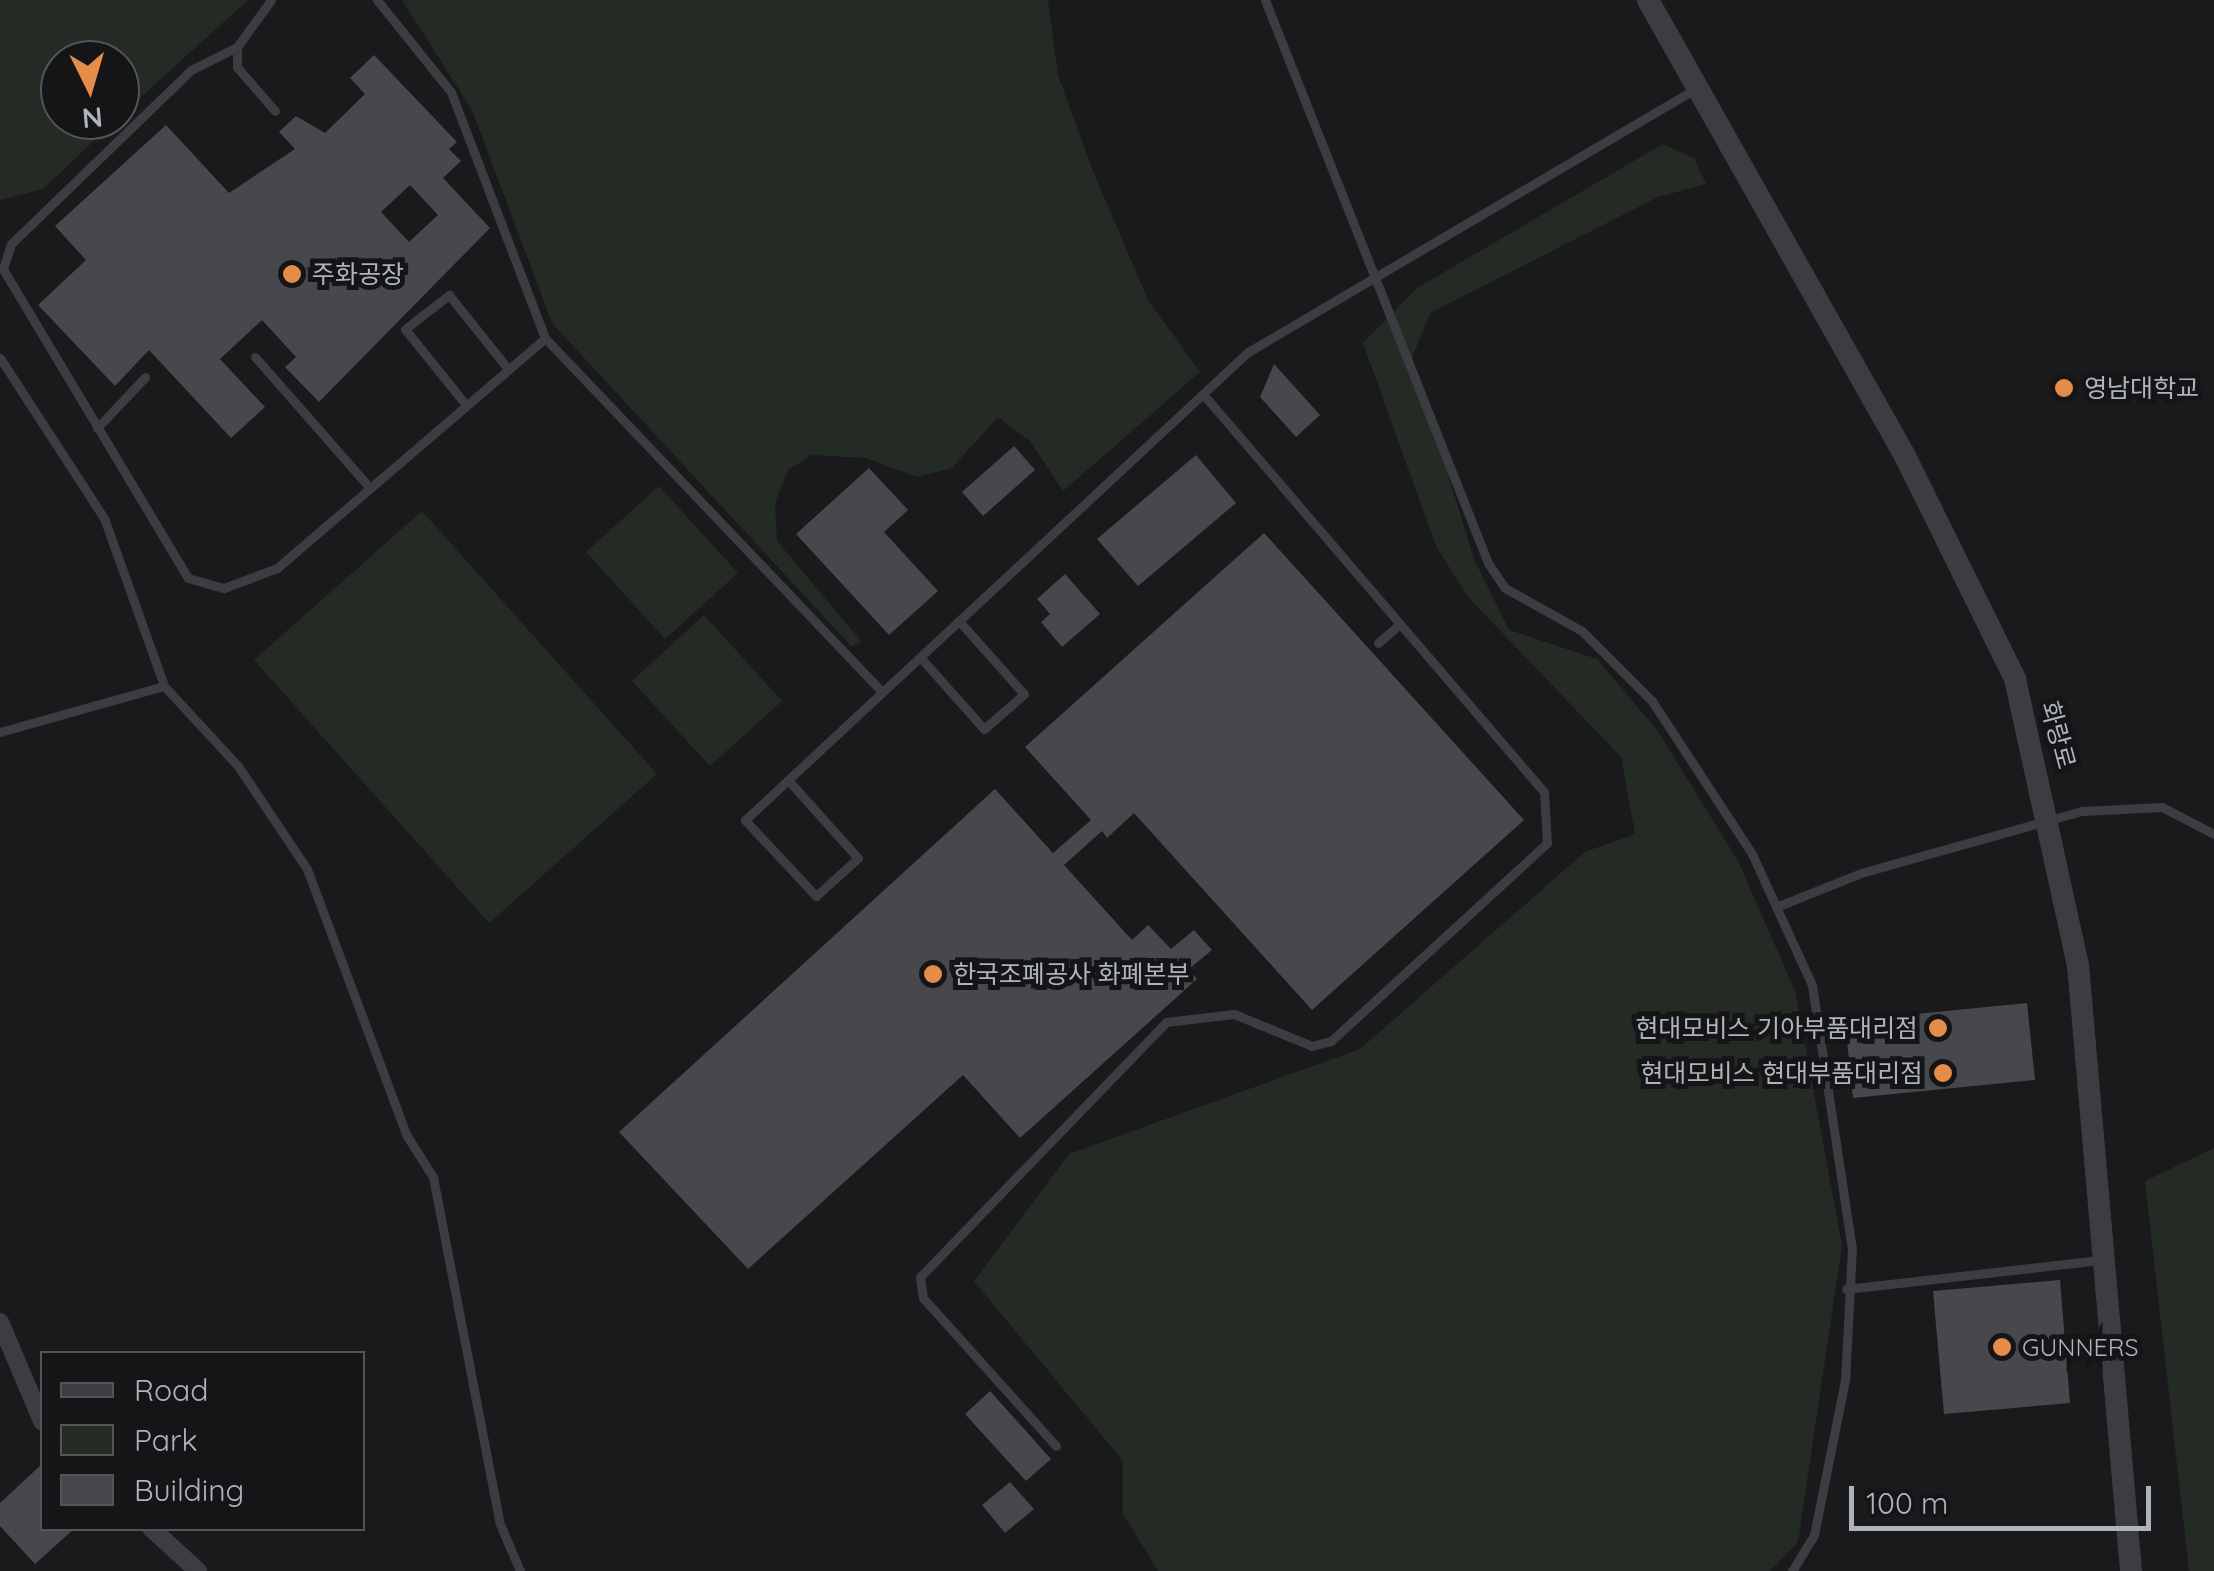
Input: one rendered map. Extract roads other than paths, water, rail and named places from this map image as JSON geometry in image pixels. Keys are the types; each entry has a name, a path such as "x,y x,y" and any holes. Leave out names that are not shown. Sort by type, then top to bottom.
{"street":[{"name":"화랑로","path":"1648,0 1906,456 2006,662 2052,823 2078,966 2131,1571"},
{"path":"0,1322 40,1416"},
{"path":"154,1531 198,1571"}],"lane":[{"path":"271,0 236,46 191,70 11,244 10,284 96,428 202,587 277,568 545,338"},
{"path":"376,0 451,92 545,338 882,692"},
{"path":"1265,0 1321,158 1378,269 1488,563 1505,588 1582,631 1652,700 1776,907 1812,986 1852,1248 1846,1289 1845,1380 1814,1535 1792,1571"},
{"path":"236,46 237,67 275,111"},
{"path":"788,780 858,858 816,896 745,820 882,692 1203,394 1270,334 1697,87"},
{"path":"466,406 406,329 449,295 508,369"},
{"path":"0,358 104,518 164,686 238,766 307,869 407,1136 433,1176 500,1524 520,1571"},
{"path":"255,358 370,488"},
{"path":"96,428 145,377"},
{"path":"1056,1446 922,1298 920,1277 1166,1022 1234,1014 1312,1046 1331,1040 1548,843 1544,792 1203,394"},
{"path":"920,657 984,729 1024,694 959,621"},
{"path":"1378,643 1400,624"},
{"path":"0,732 164,686"},
{"path":"1776,907 1862,872 2052,823 2149,806 2214,834"},
{"path":"1846,1289 2105,1259"}],"place":[{"name":"주화공장","path":"292,274"},
{"name":"영남대학교","path":"2064,388"},
{"name":"한국조폐공사 화폐본부","path":"933,974"},
{"name":"현대모비스 기아부품대리점","path":"1938,1028"},
{"name":"현대모비스 현대부품대리점","path":"1943,1073"},
{"name":"GUNNERS","path":"2002,1347"}]}
